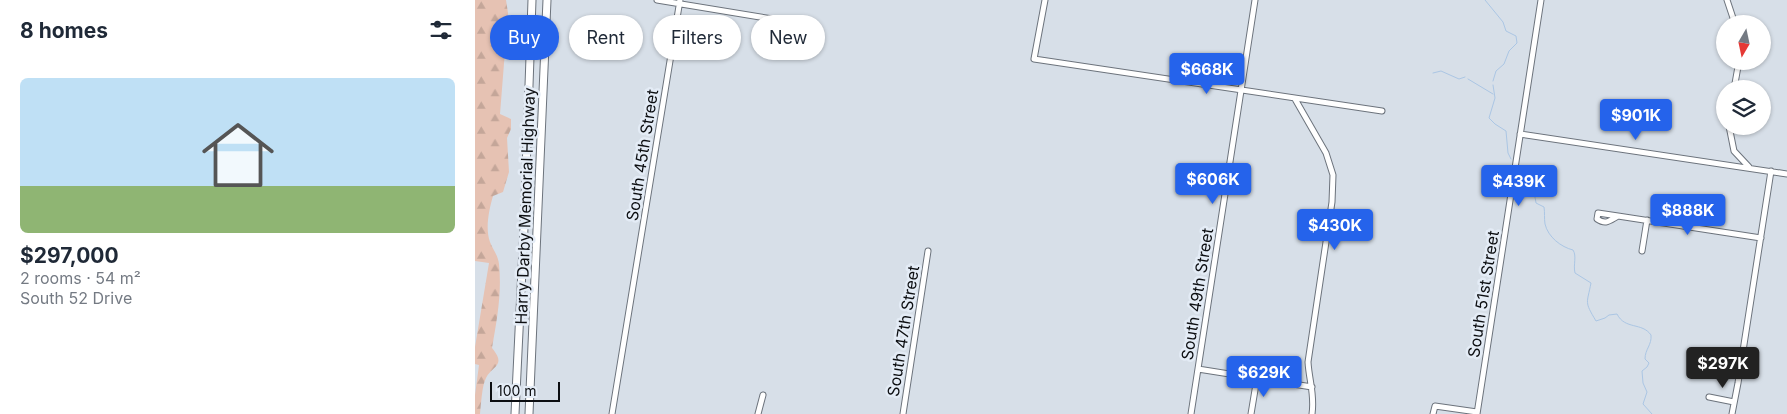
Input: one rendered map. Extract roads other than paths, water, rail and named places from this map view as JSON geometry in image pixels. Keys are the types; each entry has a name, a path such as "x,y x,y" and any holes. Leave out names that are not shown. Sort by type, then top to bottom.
{"highway":[{"name":"Harry Darby Memorial Highway","path":"515,414 532,0"},
{"name":"Harry Darby Memorial Highway","path":"529,414 547,0"},
{"path":"510,414 518,377"}],"street":[{"path":"657,0 680,2 753,15"},
{"path":"1045,0 1034,59 1382,111"},
{"name":"South 49th Street","path":"1191,414 1255,0"},
{"name":"South 51st Street","path":"1477,413 1541,0"},
{"path":"1727,0 1732,15"},
{"name":"South 45th Street","path":"612,414 680,2"},
{"path":"1295,99 1326,153 1333,175 1332,202 1308,362 1314,401 1312,414"},
{"path":"1520,134 1787,174"},
{"path":"1731,135 1734,151 1749,167"},
{"path":"1732,414 1771,171"},
{"path":"1618,216 1761,238"},
{"path":"1642,251 1647,220"},
{"name":"South 47th Street","path":"903,414 928,251"},
{"path":"1198,369 1312,386"},
{"path":"1251,414 1257,378"},
{"path":"758,414 763,395"},
{"path":"1709,397 1734,402"},
{"path":"1433,414 1435,406 1477,413"}],"waterway":[{"path":"1485,0 1503,22 1506,31 1516,36 1517,43 1509,51 1504,64 1496,71 1493,81"},
{"path":"1433,73 1441,71 1459,79 1465,77"},
{"path":"1468,79 1493,94"},
{"path":"1493,85 1495,98 1489,118 1506,131 1508,153 1511,159"},
{"path":"1519,169 1530,185 1536,203 1544,207 1545,224 1549,233 1560,244 1573,250 1575,255 1575,273 1591,283 1588,302 1596,321 1609,315 1617,314 1624,322 1643,328 1651,335 1645,359 1649,363 1642,371 1643,383 1647,392 1643,404 1652,414"}]}
